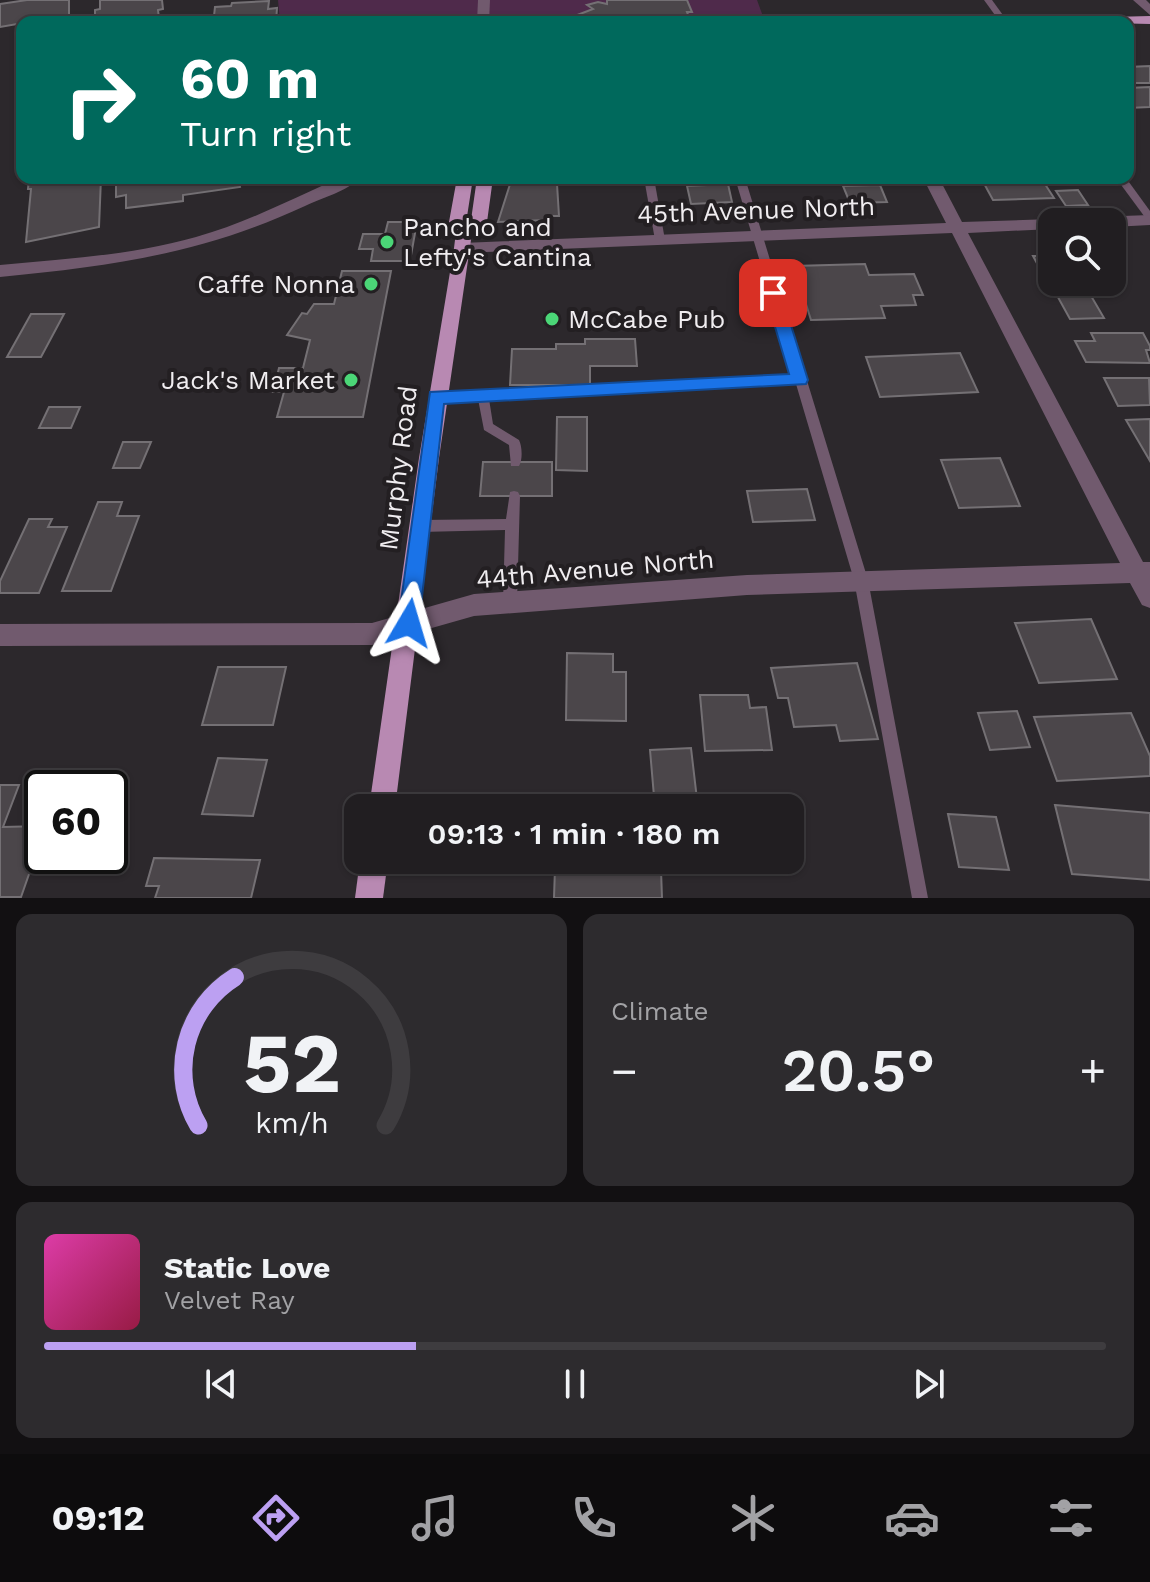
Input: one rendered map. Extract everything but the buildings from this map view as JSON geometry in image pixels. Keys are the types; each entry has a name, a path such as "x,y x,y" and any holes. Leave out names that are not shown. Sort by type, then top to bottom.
{"main road":[{"name":"Murphy Road","path":"384,794 409,623 436,397 463,240 457,222 464,184"},
{"name":"Murphy Road","path":"463,240 479,222 484,184"},
{"path":"369,898 372,874"}],"street":[{"path":"1139,0 1150,11"},
{"path":"0,271 116,259 183,246 243,228 339,184"},
{"path":"934,184 1143,572 1150,598"},
{"path":"1126,220 1150,219"},
{"name":"45th Avenue North","path":"463,240 660,240 1038,224"},
{"name":"44th Avenue North","path":"0,635 372,634 474,605 510,602 861,580 1143,572"}],"lane":[{"path":"650,184 660,240"},
{"path":"742,184 861,580 920,898"},
{"path":"1125,184 1150,219"},
{"path":"436,397 800,380"},
{"path":"483,395 488,427 515,443 515,462"},
{"path":"510,602 514,496"},
{"path":"420,526 512,524"}],"shaded area":[{"path":"278,0 757,0 763,16 279,16"}],"place":[{"name":"Pancho and Lefty's Cantina","path":"387,242"},
{"name":"Caffe Nonna","path":"371,284"},
{"name":"McCabe Pub","path":"552,319"},
{"name":"Jack's Market","path":"351,380"}],"route":[{"path":"409,623 436,397 800,380 773,293"}]}
